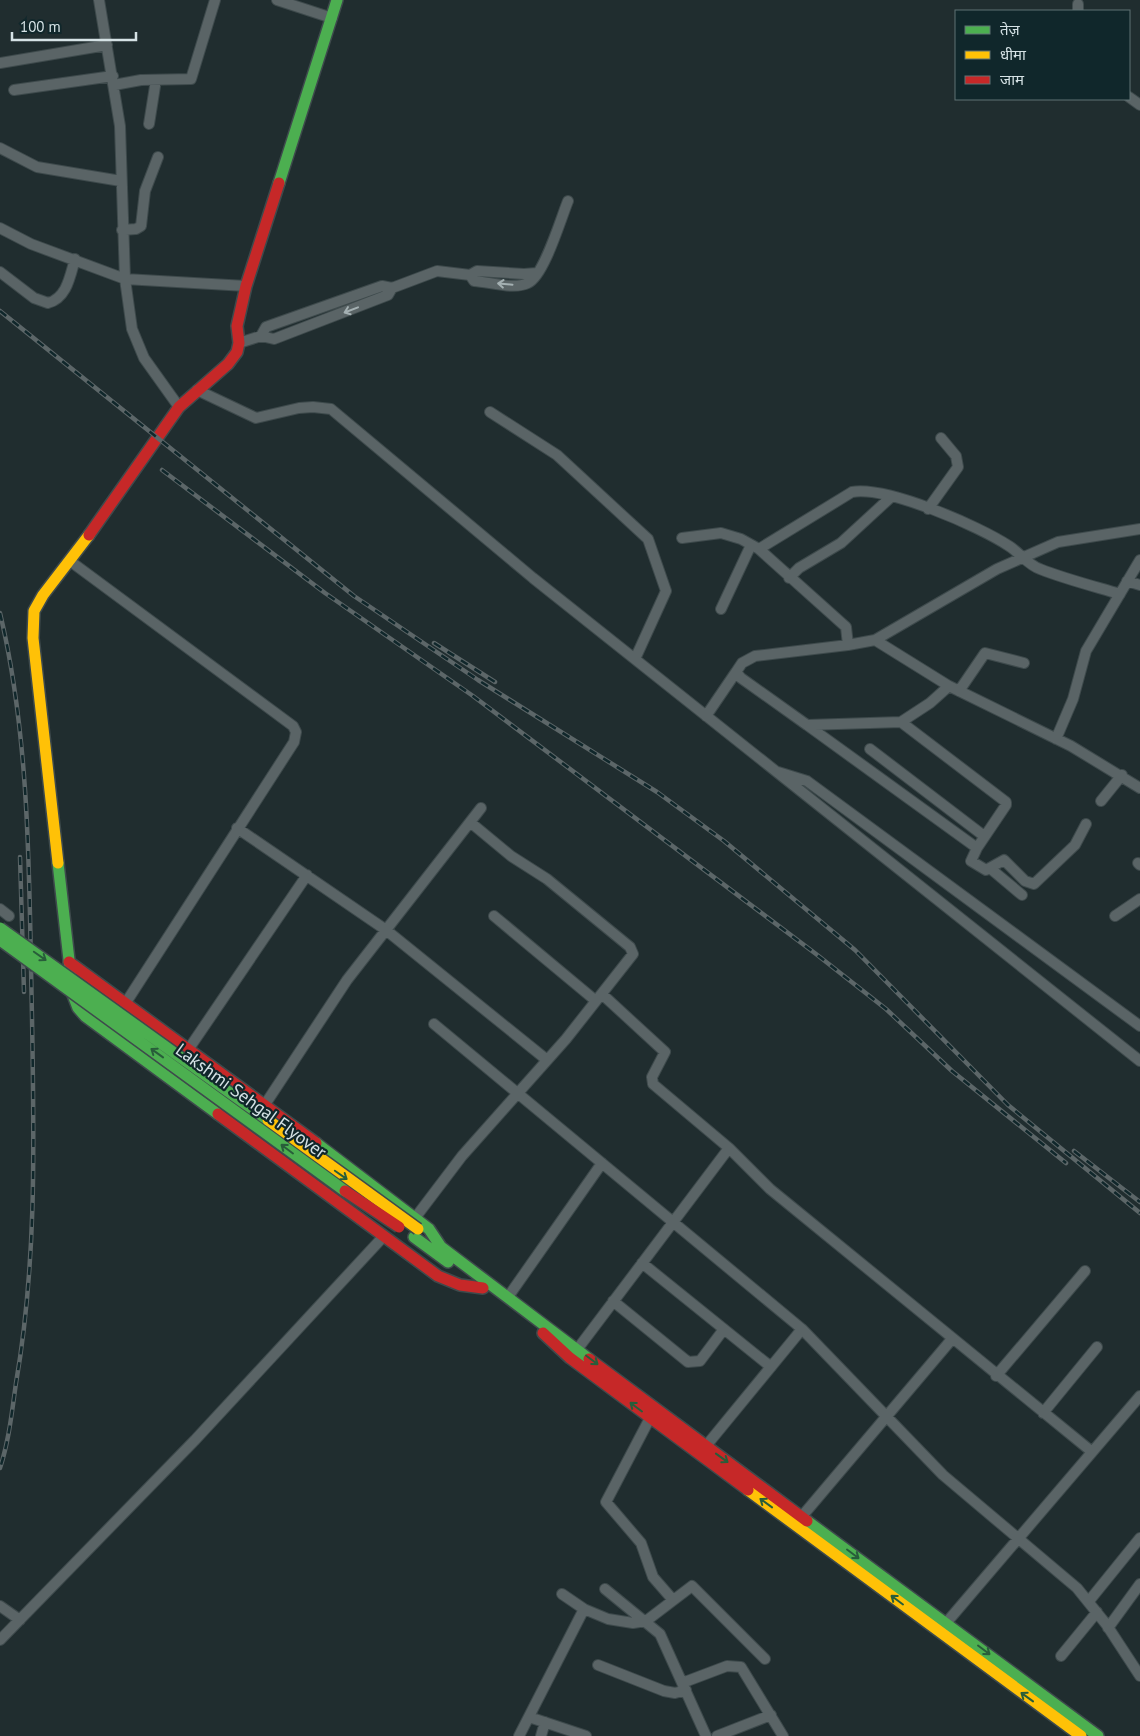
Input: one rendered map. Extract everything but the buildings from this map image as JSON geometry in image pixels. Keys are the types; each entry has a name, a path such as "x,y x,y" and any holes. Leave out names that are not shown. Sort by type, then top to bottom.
{"main road":[{"path":"338,0 246,286 237,326 239,343 237,352 228,364 178,407 162,433 70,561 43,595 34,611 32,624 69,962 73,995 78,1008 92,1023 438,1276 460,1285 483,1288"},
{"name":"Lakshmi Sehgal Flyover","path":"0,928 86,988 441,1246 508,1297 574,1354"},
{"name":"Lakshmi Sehgal Flyover","path":"0,940 326,1178 415,1228 483,1288 574,1354"},
{"path":"69,962 264,1106 415,1228"},
{"path":"574,1354 650,1418 947,1622 1046,1704 1081,1736"},
{"path":"574,1354 706,1446 799,1520 1046,1704 1098,1736"}],"street":[{"path":"100,0 120,126 122,230 125,279 132,329 144,358 178,407"},
{"path":"14,90 113,81 191,79 215,0"},
{"path":"277,0 332,18"},
{"path":"0,63 107,45"},
{"path":"149,124 156,80"},
{"path":"0,148 37,167 121,181"},
{"path":"122,230 136,229 141,226 145,192 158,157"},
{"path":"239,343 260,336 266,327 382,286 392,288 437,271 470,275 477,271 537,273 568,201"},
{"path":"0,228 31,244 125,279 246,286"},
{"path":"0,272 34,298 48,303 59,298 65,290 75,259"},
{"path":"197,390 256,418 299,408 313,407 330,410 533,578 1140,1062"},
{"path":"490,412 557,455 651,543 666,591 635,659"},
{"path":"928,509 958,467 956,456 941,438"},
{"path":"721,608 755,547 852,492 862,491 891,497 928,509 983,531 1010,547 1038,569 1120,594"},
{"path":"789,578 799,568 841,543 891,497"},
{"path":"706,716 742,663 754,656 848,646 875,640 997,569 1058,542 1140,529"},
{"path":"682,538 721,533 755,547 846,627 848,646"},
{"path":"1056,739 1081,677 1086,651 1140,560"},
{"path":"70,561 293,726 296,732 294,742 125,1004"},
{"path":"1127,581 1140,585"},
{"path":"875,640 949,686 1056,739 1122,775 1140,788"},
{"path":"958,691 984,653 1024,663"},
{"path":"736,672 741,678 977,848"},
{"path":"807,725 902,722 930,703 949,686"},
{"path":"902,722 1003,798 1006,805 984,836 971,861 986,870 991,869 1004,860 1025,881 1034,884 1074,845 1086,824"},
{"path":"870,749 984,836"},
{"path":"776,771 806,781 1140,1023"},
{"path":"1101,801 1122,775"},
{"path":"264,1106 347,980 481,808"},
{"path":"415,1228 462,1156 547,1060 632,957 630,948 546,879 511,856 470,822"},
{"path":"237,828 386,930 547,1060"},
{"path":"991,869 1022,895"},
{"path":"188,1050 308,875"},
{"path":"1115,916 1140,899"},
{"path":"0,909 9,916"},
{"path":"494,916 665,1052 652,1078 653,1084 729,1148 770,1189 996,1376 1091,1451"},
{"path":"434,1024 802,1329 943,1475 1067,1578 1089,1601 1140,1676"},
{"path":"574,1354 729,1148"},
{"path":"508,1297 602,1163"},
{"path":"0,1640 194,1440 383,1237"},
{"path":"642,1263 771,1367"},
{"path":"996,1376 1085,1270"},
{"path":"613,1301 688,1362 700,1361 724,1329"},
{"path":"706,1446 802,1329"},
{"path":"799,1520 952,1339"},
{"path":"1043,1413 1097,1347"},
{"path":"947,1622 1019,1539 1091,1451 1138,1402"},
{"path":"650,1418 606,1502 641,1543 653,1577 673,1600"},
{"path":"1089,1601 1140,1538"},
{"path":"1108,1628 1140,1584"},
{"path":"562,1594 584,1609 618,1622 646,1621 688,1587 696,1588 766,1659"},
{"path":"605,1590 660,1634 706,1736"},
{"path":"0,1606 20,1620"},
{"path":"519,1736 584,1609"},
{"path":"1061,1656 1097,1612"},
{"path":"598,1666 664,1691 675,1693 727,1666 741,1667 783,1736"},
{"path":"717,1736 771,1715"},
{"path":"529,1716 586,1736"},
{"path":"541,1736 545,1722"}],"railway":[{"path":"0,311 354,596 478,680 657,792 724,841 855,950 1008,1105 1140,1213"},
{"path":"162,470 325,593 473,696 816,954 886,1009 952,1071 1066,1163"},
{"path":"0,613 18,712 23,763 29,865 33,1063 33,1201 28,1292 10,1426 0,1468"},
{"path":"434,643 495,682"},
{"path":"20,857 24,992"},
{"path":"1074,1151 1140,1202"}],"traffic: fast":[{"path":"279,183 337,0"},
{"path":"58,863 73,995 78,1008 85,1016 218,1114"},
{"path":"0,928 268,1120"},
{"path":"0,940 345,1191"},
{"path":"316,1143 429,1229 441,1247 589,1359"},
{"path":"414,1237 448,1262"},
{"path":"807,1521 1098,1736"}],"traffic: slow":[{"path":"58,863 33,638 34,611 43,595 89,535"},
{"path":"268,1120 418,1229"},
{"path":"748,1490 1081,1736"}],"traffic: jam":[{"path":"89,535 179,407 228,364 237,352 239,343 237,326 246,286 279,183"},
{"path":"69,962 316,1143"},
{"path":"218,1114 438,1276 460,1285 483,1288"},
{"path":"345,1191 399,1227"},
{"path":"543,1333 570,1358 748,1490"},
{"path":"589,1359 807,1521"}]}
